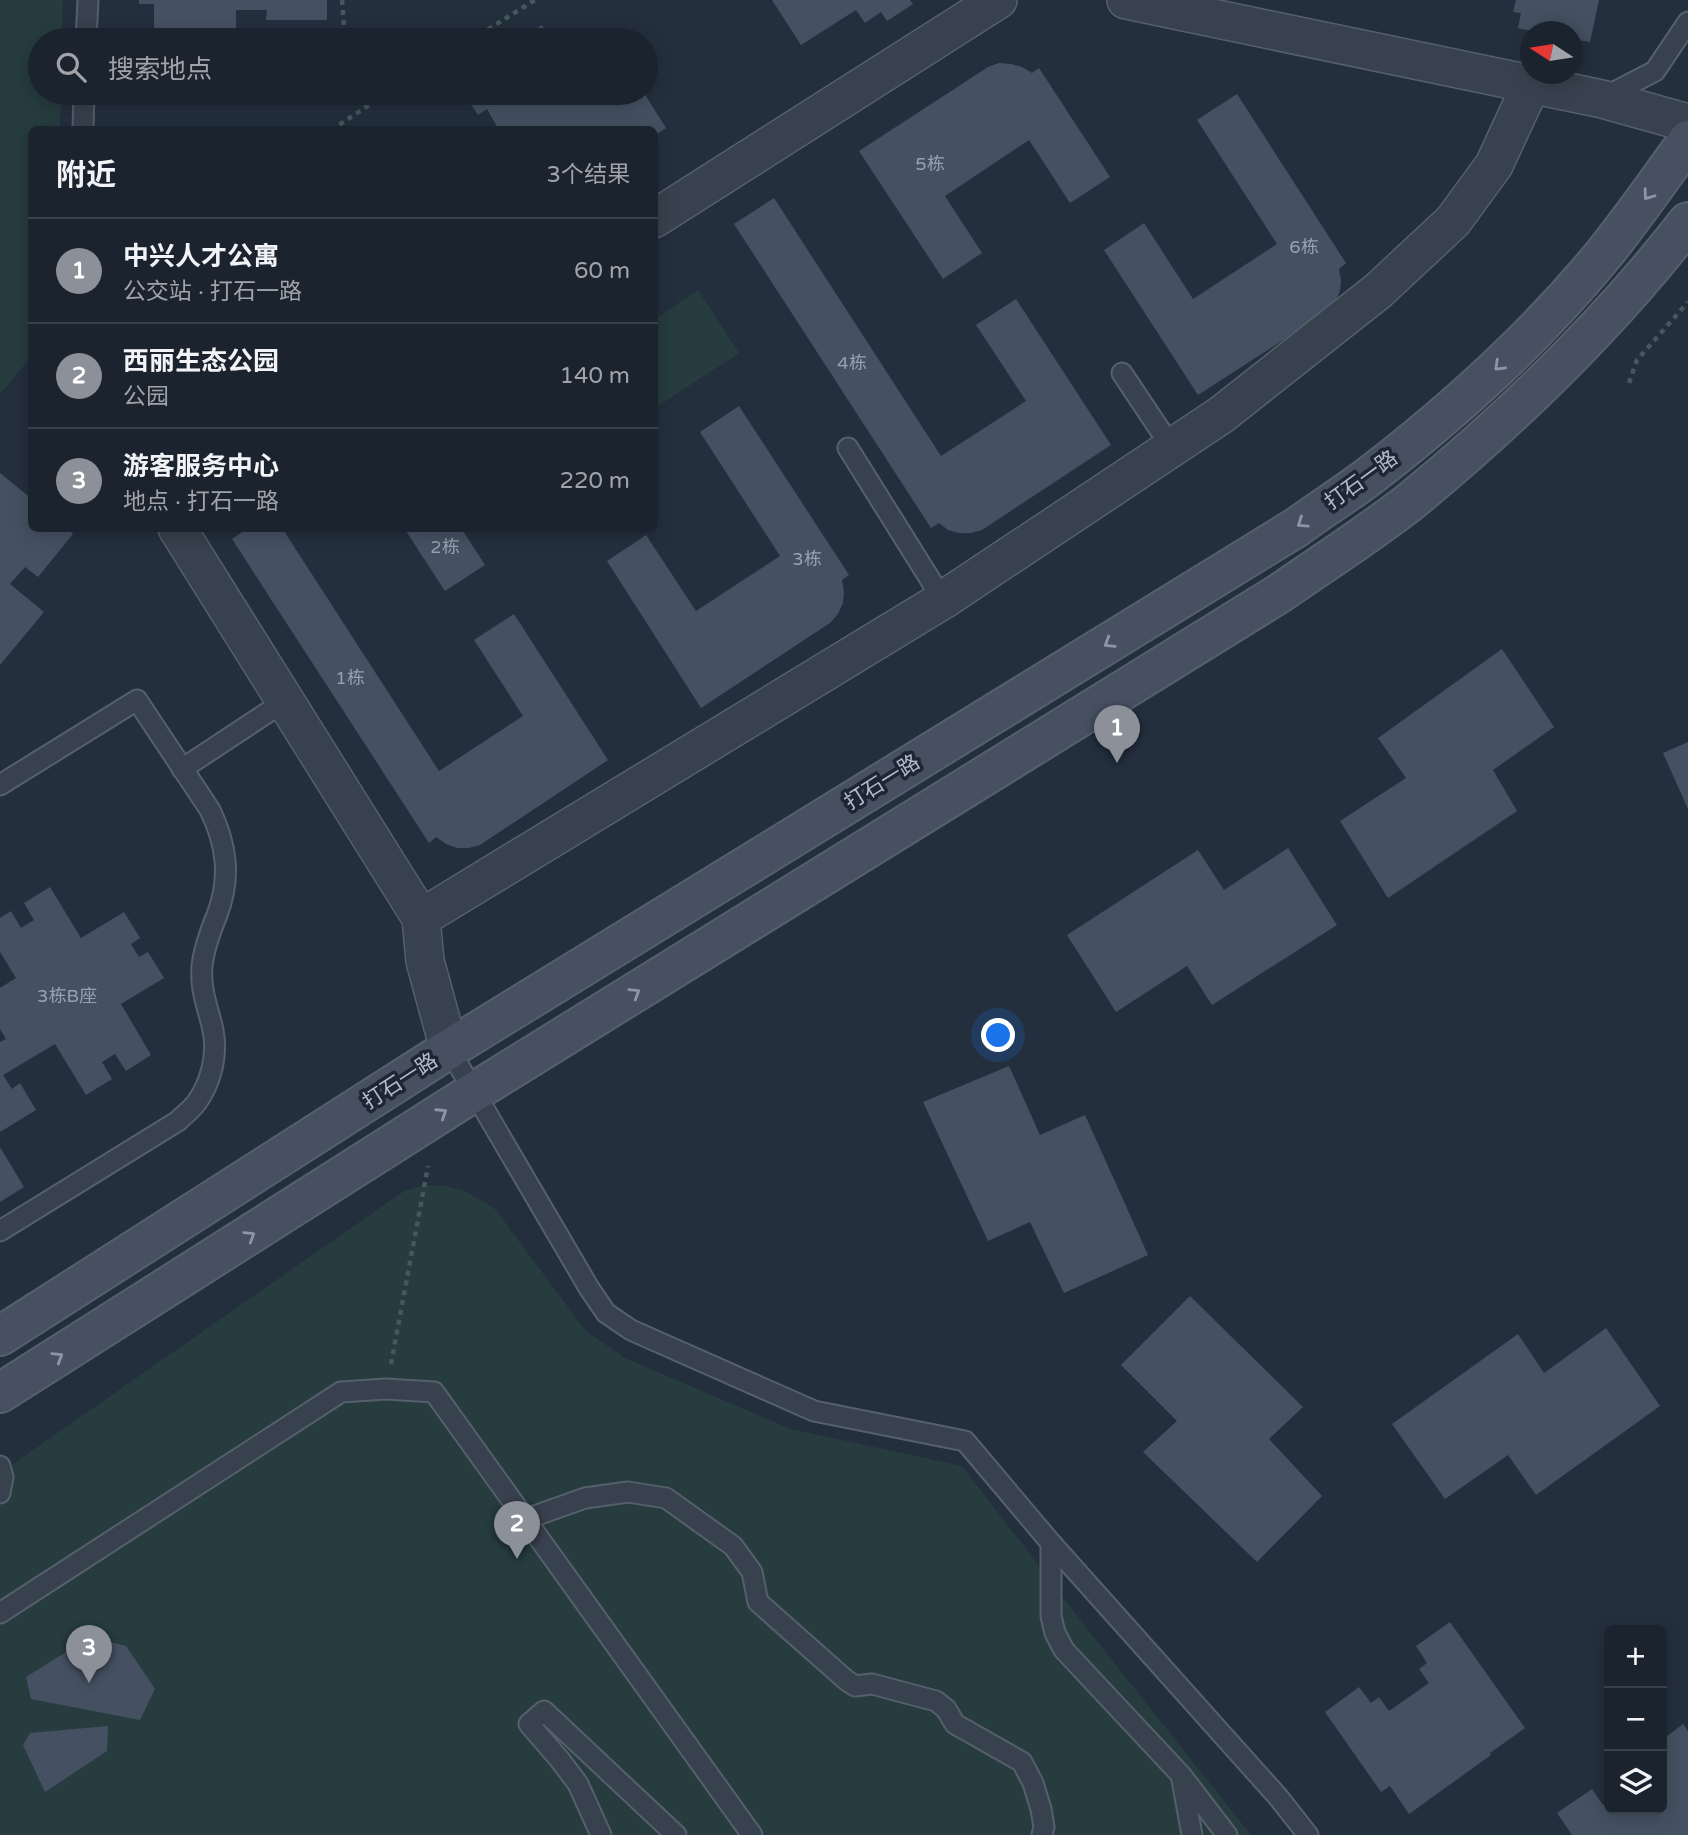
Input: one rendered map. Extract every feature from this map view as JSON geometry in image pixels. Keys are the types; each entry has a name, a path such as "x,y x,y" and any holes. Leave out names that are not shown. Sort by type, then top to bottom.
{"main road":[{"name":"打石一路","path":"0,1336 449,1049 1297,527 1365,479 1478,386 1535,331 1603,256 1688,139"},
{"path":"0,1393 474,1092 1280,593 1351,544 1409,502 1540,386 1612,313 1688,222"}],"street":[{"path":"658,216 998,0"},
{"path":"1126,0 1602,99 1688,123"},
{"path":"421,918 943,600 1221,415 1378,291 1453,221 1494,165 1531,85"},
{"path":"179,532 421,918 425,961 449,1049"}],"lane":[{"path":"87,28 88,0"},
{"path":"1602,99 1655,72 1688,22"},
{"path":"83,126 84,105"},
{"path":"1122,373 1172,448"},
{"path":"848,448 943,600"},
{"path":"0,785 137,699 210,810 225,850 226,871 223,892 210,930 202,968 204,998 214,1031 215,1057 209,1082 196,1104 178,1121 0,1231"},
{"path":"182,769 285,701"},
{"path":"449,1049 606,1313 631,1330 814,1411 965,1441 1051,1543 1279,1798 1308,1835"},
{"path":"0,1613 341,1392 386,1389 434,1392 752,1835"},
{"path":"0,1466 3,1477 0,1493"},
{"path":"526,1519 585,1498 628,1492 666,1498 733,1546 752,1572 758,1602 846,1680 855,1686 872,1684 936,1701 946,1709 955,1724 1021,1762 1033,1783 1041,1809 1044,1827 1042,1835"},
{"path":"1051,1543 1051,1616 1055,1633 1064,1650 1181,1775 1227,1835"},
{"path":"601,1835 578,1784 529,1724 544,1711 676,1835"},
{"path":"1181,1775 1192,1835"}],"path":[{"path":"342,0 344,28"},
{"path":"490,28 535,0"},
{"path":"337,126 368,105"},
{"path":"1629,383 1637,360 1688,302"},
{"path":"386,1389 437,1117"}],"green space":[{"path":"0,0 63,0 62,28 28,28 28,105 61,105 60,126 28,126 28,361 0,394"},
{"path":"698,290 739,353 658,406 658,317"},
{"path":"426,1185 447,1186 465,1191 495,1209 586,1331 625,1358 791,1429 962,1466 1251,1835 0,1835 0,1473 404,1191"}],"building":[{"path":"139,0 327,0 327,20 266,20 267,10 236,10 236,28 154,28 154,4 139,4"},
{"path":"772,0 910,0 913,4 887,21 881,12 865,23 856,10 801,45"},
{"path":"1516,0 1599,0 1590,42 1583,41 1583,21 1520,21 1520,28 1518,28 1521,13 1513,12"},
{"path":"999,63 1022,67 1032,73 1039,68 1110,177 1070,203 1029,140 945,196 982,253 943,279 859,151 988,67"},
{"path":"1237,94 1346,263 1339,269 1340,291 1328,311 1198,395 1104,250 1144,223 1193,299 1277,244 1197,120"},
{"path":"472,105 652,105 666,128 658,133 658,126 497,126 487,109 478,115"},
{"path":"774,198 941,456 1026,401 976,325 1016,299 1111,445 982,530 959,533 948,530 939,523 931,528 734,224"},
{"path":"739,406 849,575 842,580 843,603 830,623 701,708 607,561 646,535 696,611 780,556 700,432"},
{"path":"0,473 28,496 28,532 73,534 38,577 25,567 10,584 44,612 0,665"},
{"path":"242,532 285,532 439,771 523,716 474,640 514,614 608,760 480,845 457,848 436,837 429,843 232,539"},
{"path":"407,532 464,532 485,565 445,591"},
{"path":"1502,649 1554,727 1493,770 1517,811 1388,898 1340,821 1406,778 1378,738"},
{"path":"1688,742 1688,809 1663,753"},
{"path":"1288,848 1337,925 1212,1005 1187,966 1116,1012 1067,935 1198,850 1224,890"},
{"path":"50,887 81,938 124,912 140,938 131,944 139,957 148,952 164,978 121,1004 151,1055 126,1071 115,1054 102,1062 112,1079 86,1095 55,1044 3,1075 12,1089 20,1083 36,1110 0,1132 0,1042 6,1039 0,1029 0,988 16,978 0,952 0,918 11,911 21,928 34,920 24,903"},
{"path":"1009,1066 1040,1135 1085,1115 1148,1255 1064,1293 1030,1222 988,1241 923,1102"},
{"path":"0,1147 24,1187 0,1202"},
{"path":"1190,1296 1303,1407 1269,1439 1322,1496 1257,1562 1143,1452 1177,1421 1121,1365"},
{"path":"1606,1328 1660,1406 1536,1495 1508,1455 1445,1499 1392,1424 1518,1334 1544,1373"},
{"path":"1450,1622 1525,1728 1409,1814 1390,1786 1381,1792 1325,1712 1359,1687 1371,1703 1379,1697 1389,1711 1429,1683 1419,1669 1427,1663 1416,1646"},
{"path":"90,1637 126,1646 155,1689 140,1720 31,1699 26,1677"},
{"path":"1683,1724 1688,1731 1688,1835 1572,1835 1557,1813 1592,1789 1604,1804 1604,1814 1667,1814 1667,1736"},
{"path":"108,1726 107,1751 45,1792 23,1745 30,1733"}],"place":[{"name":"中兴人才公寓","path":"1117,763"},
{"name":"西丽生态公园","path":"517,1559"},
{"name":"游客服务中心","path":"89,1683"}]}
